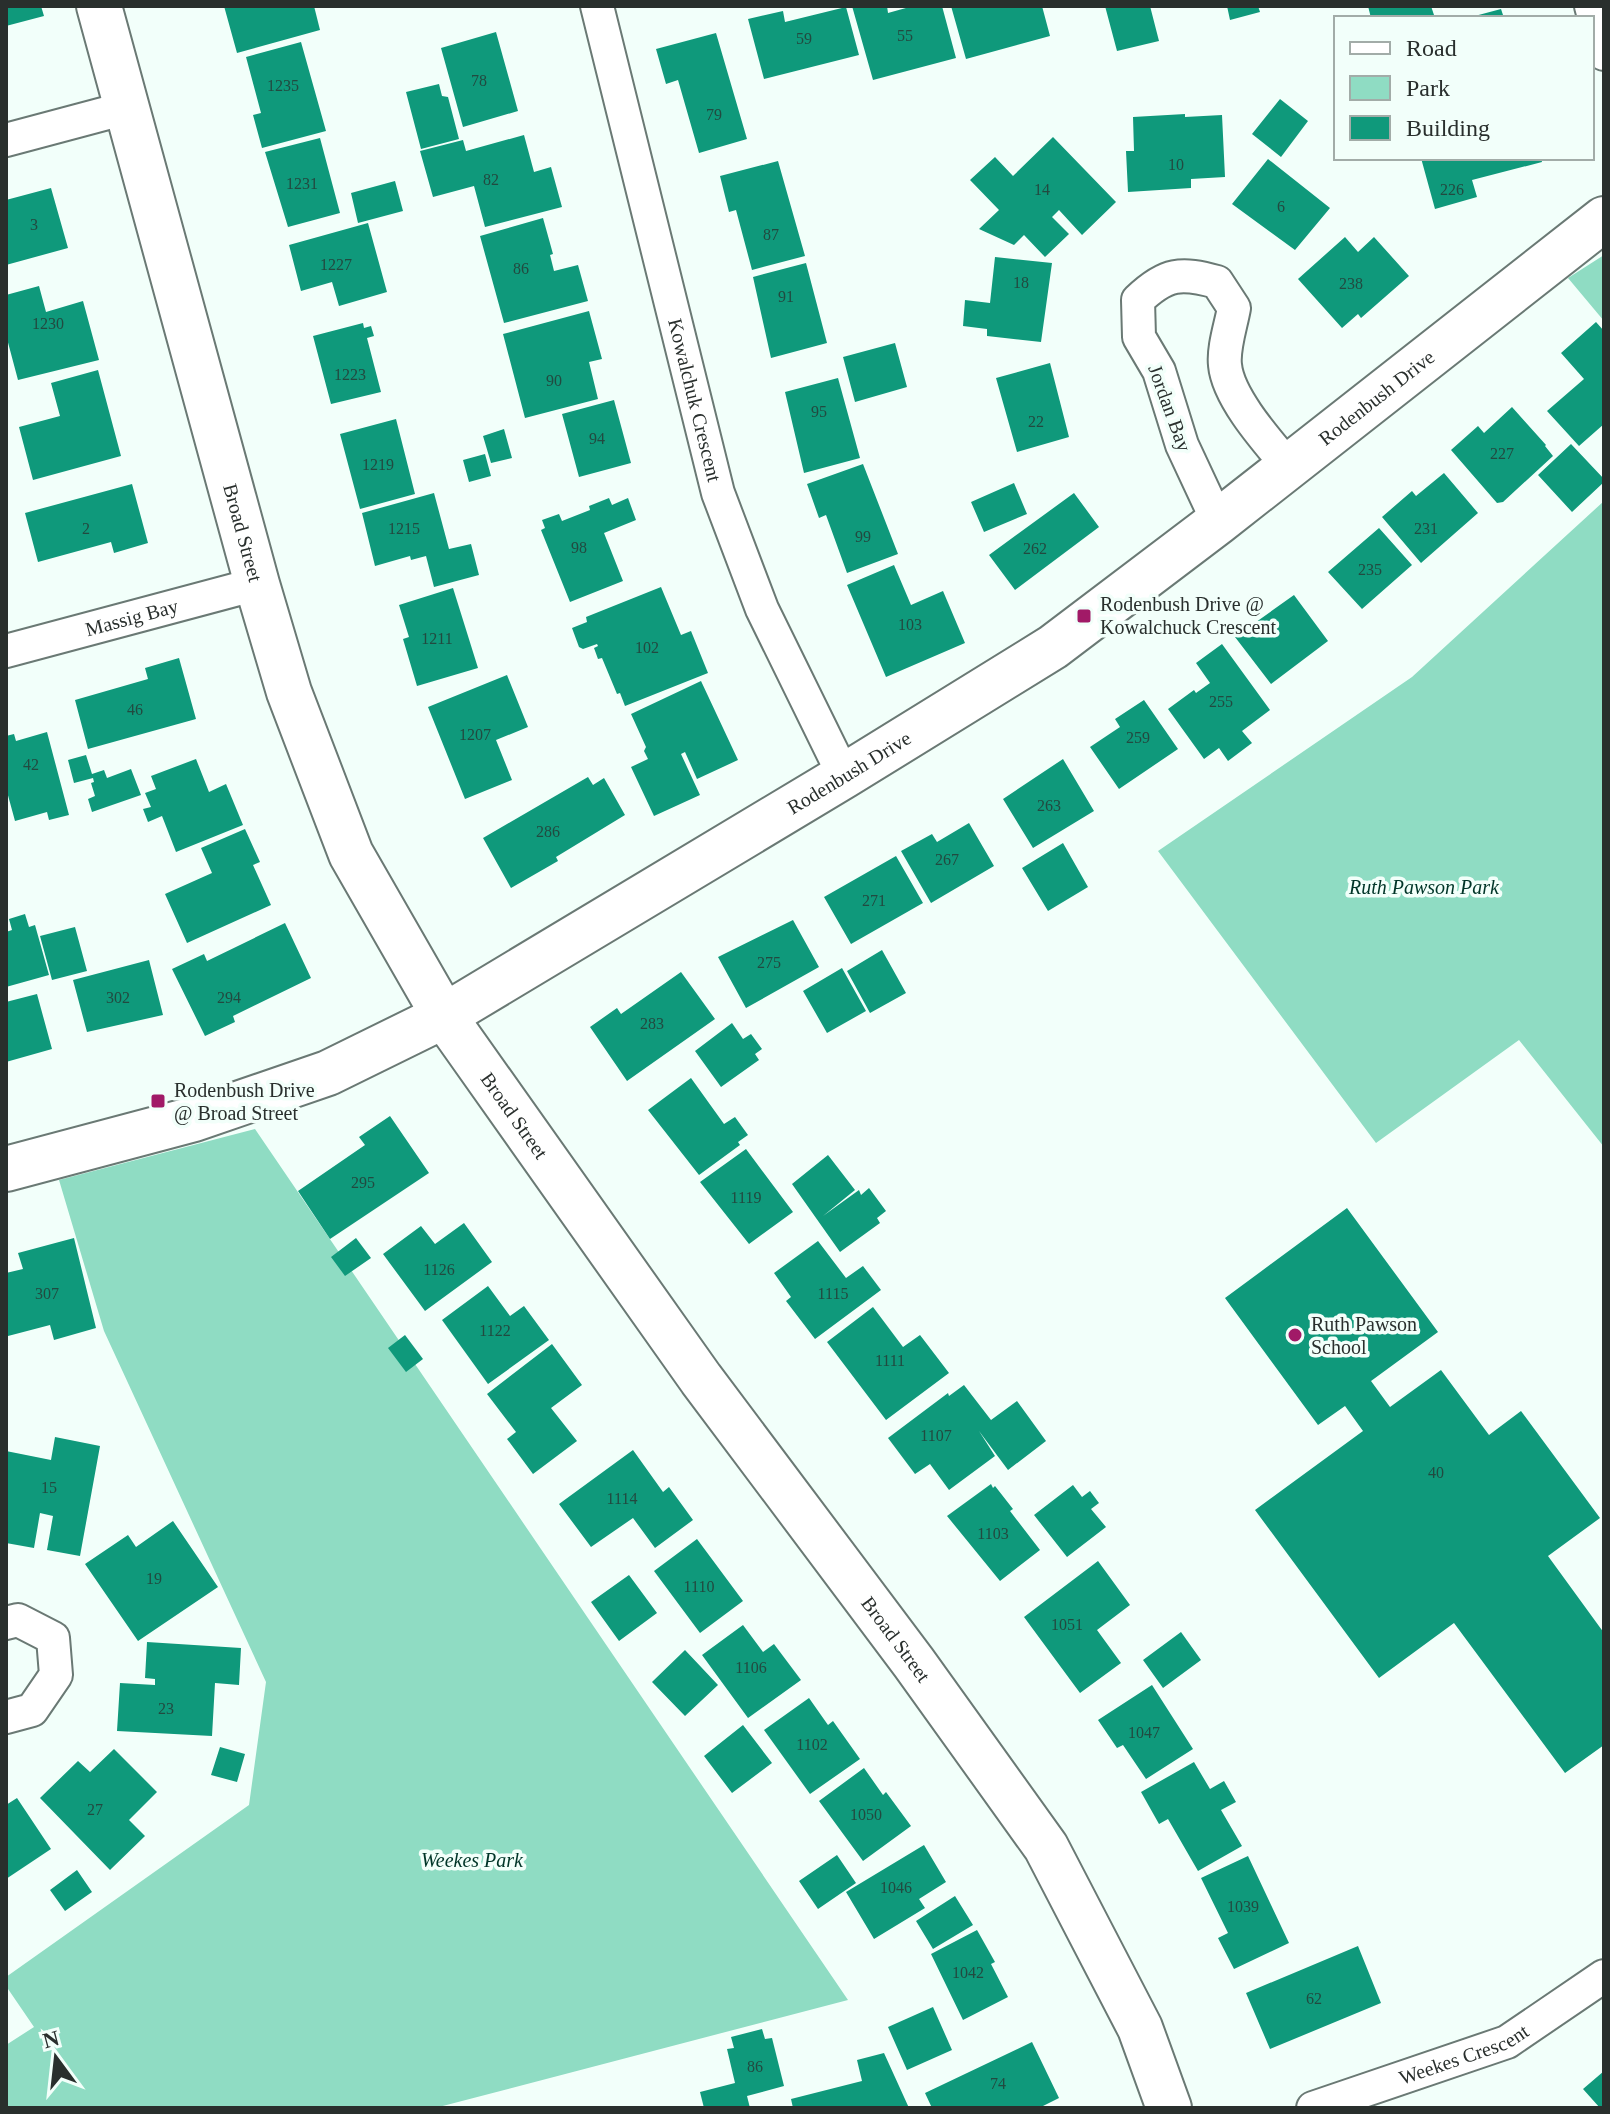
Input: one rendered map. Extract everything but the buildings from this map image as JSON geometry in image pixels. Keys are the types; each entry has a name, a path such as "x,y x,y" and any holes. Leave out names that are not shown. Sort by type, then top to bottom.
{"street":[{"name":"Broad Street","path":"99,6 289,692 351,854 444,1016 701,1379 914,1663 1046,1847 1140,2028 1169,2108"},
{"name":"Kowalchuk Crescent","path":"597,6 718,493 762,609 844,776"},
{"path":"1594,17 1604,54"},
{"path":"6,140 126,108"},
{"name":"Rodenbush Drive","path":"6,1169 194,1119 328,1073 444,1016 1053,647 1289,467 1604,219"},
{"name":"Jordan Bay","path":"1218,522 1182,445 1159,371 1139,337 1138,300 1154,284 1187,274 1217,282 1234,308 1225,365 1236,397 1289,467"},
{"name":"Massig Bay","path":"6,651 257,584"},
{"path":"6,1623 18,1620 53,1638 56,1675 32,1710 6,1717"},
{"name":"Weekes Crescent","path":"1313,2108 1507,2042 1604,1976"}],"green space":[{"path":"1604,255 1604,321 1568,278"},
{"name":"Ruth Pawson Park","path":"1604,501 1604,1147 1519,1040 1376,1143 1158,851 1412,677"},
{"name":"Weekes Park","path":"255,1129 848,2000 435,2108 6,2108 6,2045 34,2027 6,1986 6,1977 249,1805 266,1682 104,1331 59,1180"}],"place":[{"name":"Rodenbush Drive @ Kowalchuck Crescent","path":"1084,616"},
{"name":"Rodenbush Drive @ Broad Street","path":"158,1101"},
{"name":"Ruth Pawson School","path":"1295,1335"}]}
